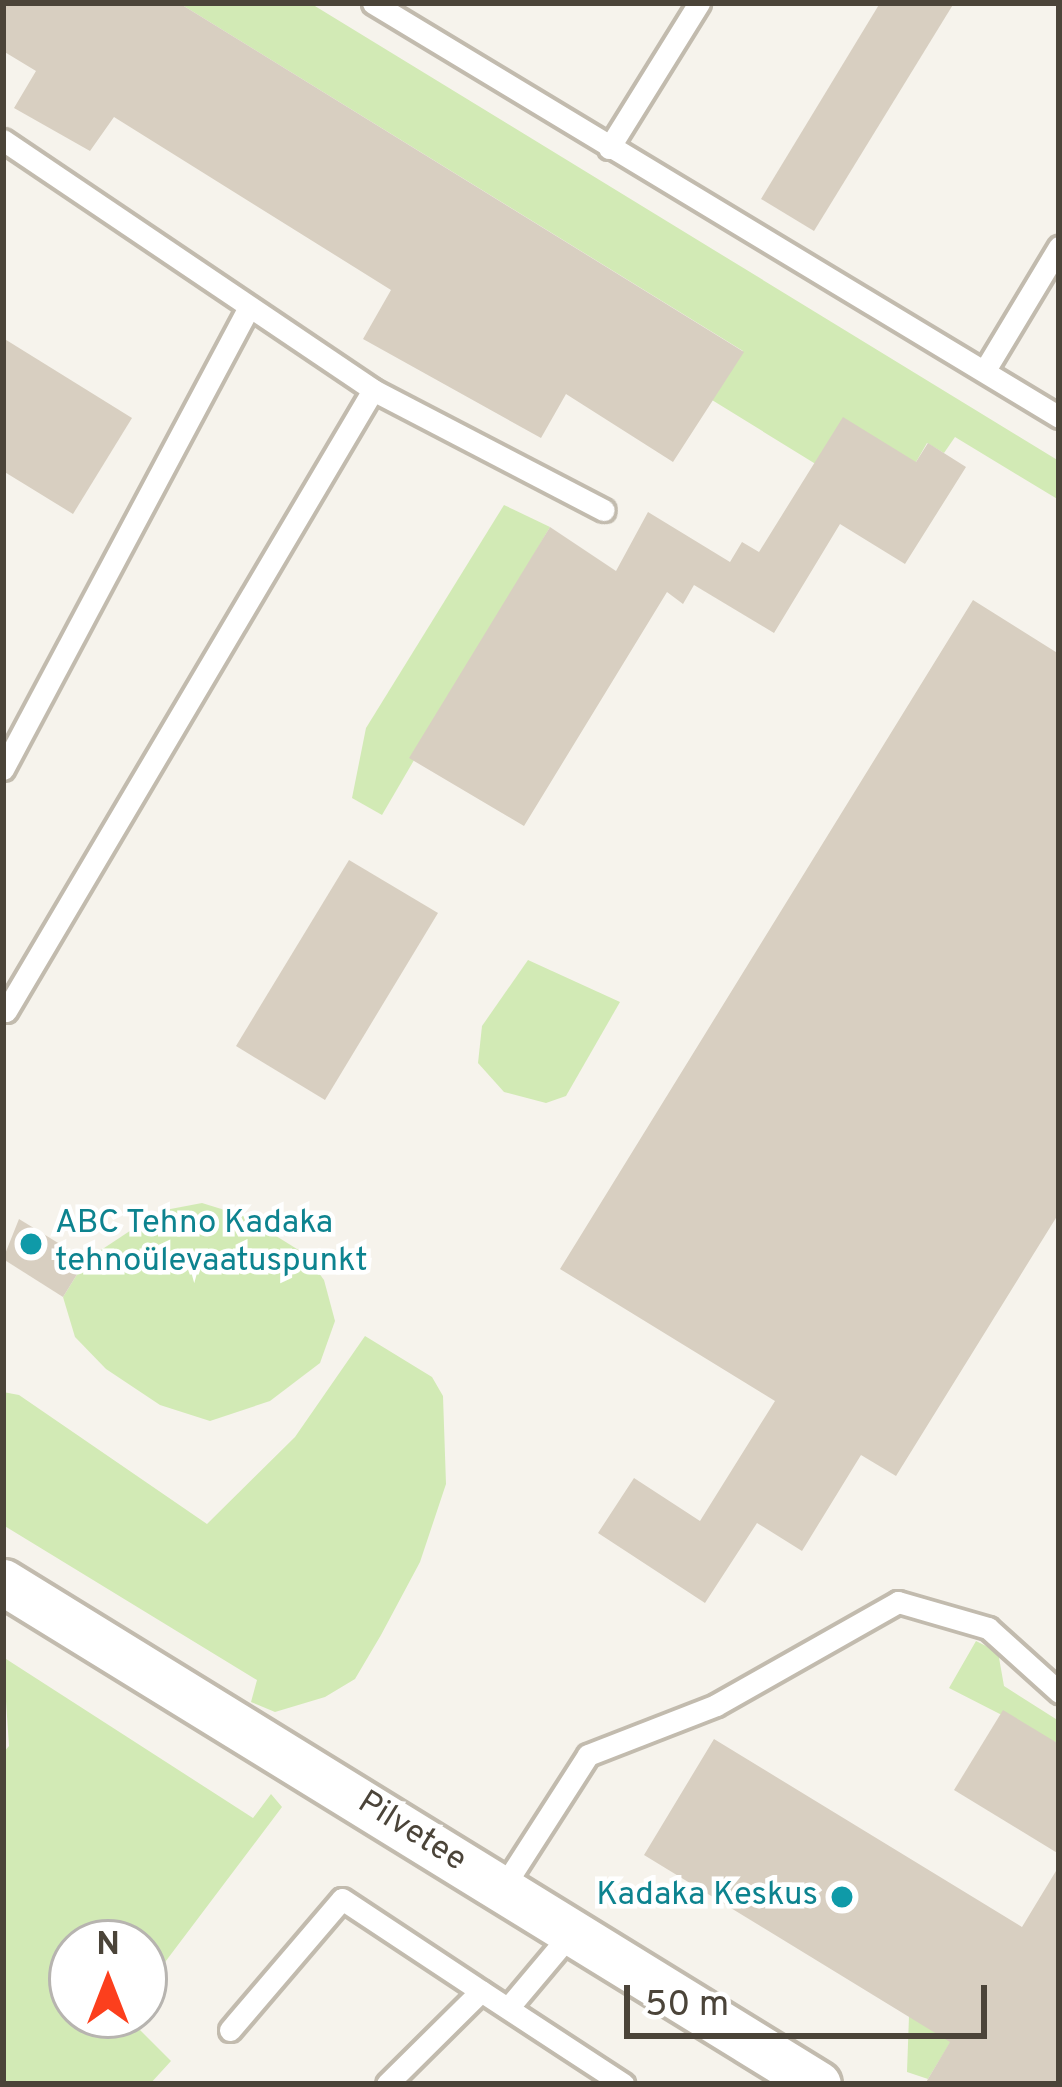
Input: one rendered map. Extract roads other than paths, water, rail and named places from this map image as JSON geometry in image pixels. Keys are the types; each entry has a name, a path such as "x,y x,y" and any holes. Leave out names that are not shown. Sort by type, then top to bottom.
{"street":[{"name":"Pilvetee","path":"3,1582 818,2084"}],"lane":[{"path":"373,3 1059,417"},
{"path":"609,148 699,3"},
{"path":"3,140 373,391 604,510"},
{"path":"985,370 1059,247"},
{"path":"3,769 249,307"},
{"path":"6,1011 373,391"},
{"path":"502,1889 588,1755 716,1706 898,1602 988,1628 1059,1692"},
{"path":"230,2030 343,1899 623,2084"},
{"path":"508,2008 572,1932"},
{"path":"387,2084 481,1990"}],"place":[{"name":"ABC Tehno Kadaka tehnoülevaatuspunkt","path":"31,1244"},
{"name":"Kadaka Keskus","path":"842,1897"}]}
